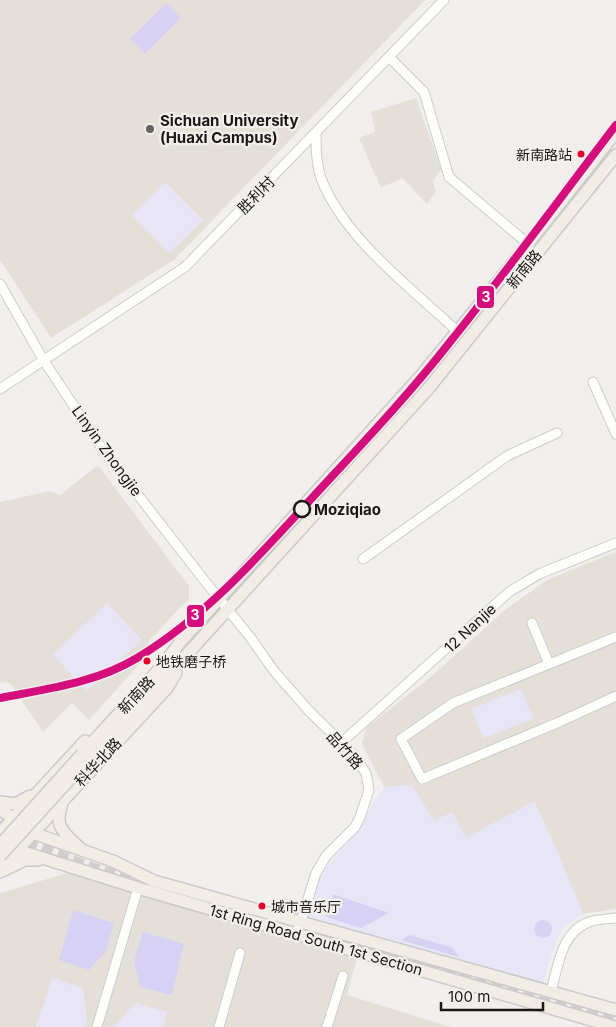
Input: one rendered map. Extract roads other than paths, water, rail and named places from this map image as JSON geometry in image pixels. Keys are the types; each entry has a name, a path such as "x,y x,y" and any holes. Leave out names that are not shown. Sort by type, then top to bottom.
{"main road":[{"name":"新南路","path":"85,757 181,641 419,378 497,283 616,132"},
{"name":"新南路","path":"85,757 191,650 428,389 616,155"},
{"name":"科华北路","path":"0,835 12,819 157,662 181,641"},
{"name":"科华北路","path":"1,863 17,850 167,688 191,650"},
{"name":"科华北路","path":"0,845 85,757"},
{"name":"科华北路","path":"1,863 85,757"},
{"path":"64,764 57,776 61,785 69,788 81,780"},
{"path":"0,802 15,804 36,793"},
{"path":"63,800 58,817 61,828 84,852"},
{"name":"1st Ring Road South 1st Section","path":"0,809 33,833 113,861 154,881 616,1010"},
{"path":"0,835 17,850"},
{"name":"1st Ring Road South 1st Section","path":"17,850 138,888 615,1027"},
{"path":"1,863 34,859 51,861"}],"street":[{"name":"胜利村","path":"0,389 185,267 444,0"},
{"path":"389,57 424,92 449,177 527,243"},
{"path":"316,132 320,174 339,212 368,249 457,331"},
{"name":"Linyin Zhongjie","path":"0,284 44,361 103,450 228,610"},
{"path":"593,382 616,434"},
{"path":"363,559 507,456 557,433"},
{"name":"12 Nanjie","path":"342,742 509,592 539,574 616,543"},
{"name":"品竹路","path":"228,610 274,671 310,712 352,753 366,773 368,782 367,797 355,827 326,856 316,873 297,934"},
{"path":"532,623 549,664"},
{"path":"616,637 453,703 402,738 422,779 557,723 616,696"},
{"path":"97,1027 138,888"},
{"path":"551,991 564,947 572,932 579,926 589,922 616,918"},
{"path":"220,1027 240,953"},
{"path":"327,1027 342,976"}],"tunnel":[{"path":"0,822 37,845 56,854 97,869 159,887"},
{"path":"428,967 616,1020"}],"place":[{"name":"Sichuan University (Huaxi Campus)","path":"150,129"},
{"name":"新南路站","path":"581,154"},
{"name":"Moziqiao","path":"302,509"},
{"name":"地铁磨子桥","path":"147,661"},
{"name":"城市音乐厅","path":"262,906"}]}
